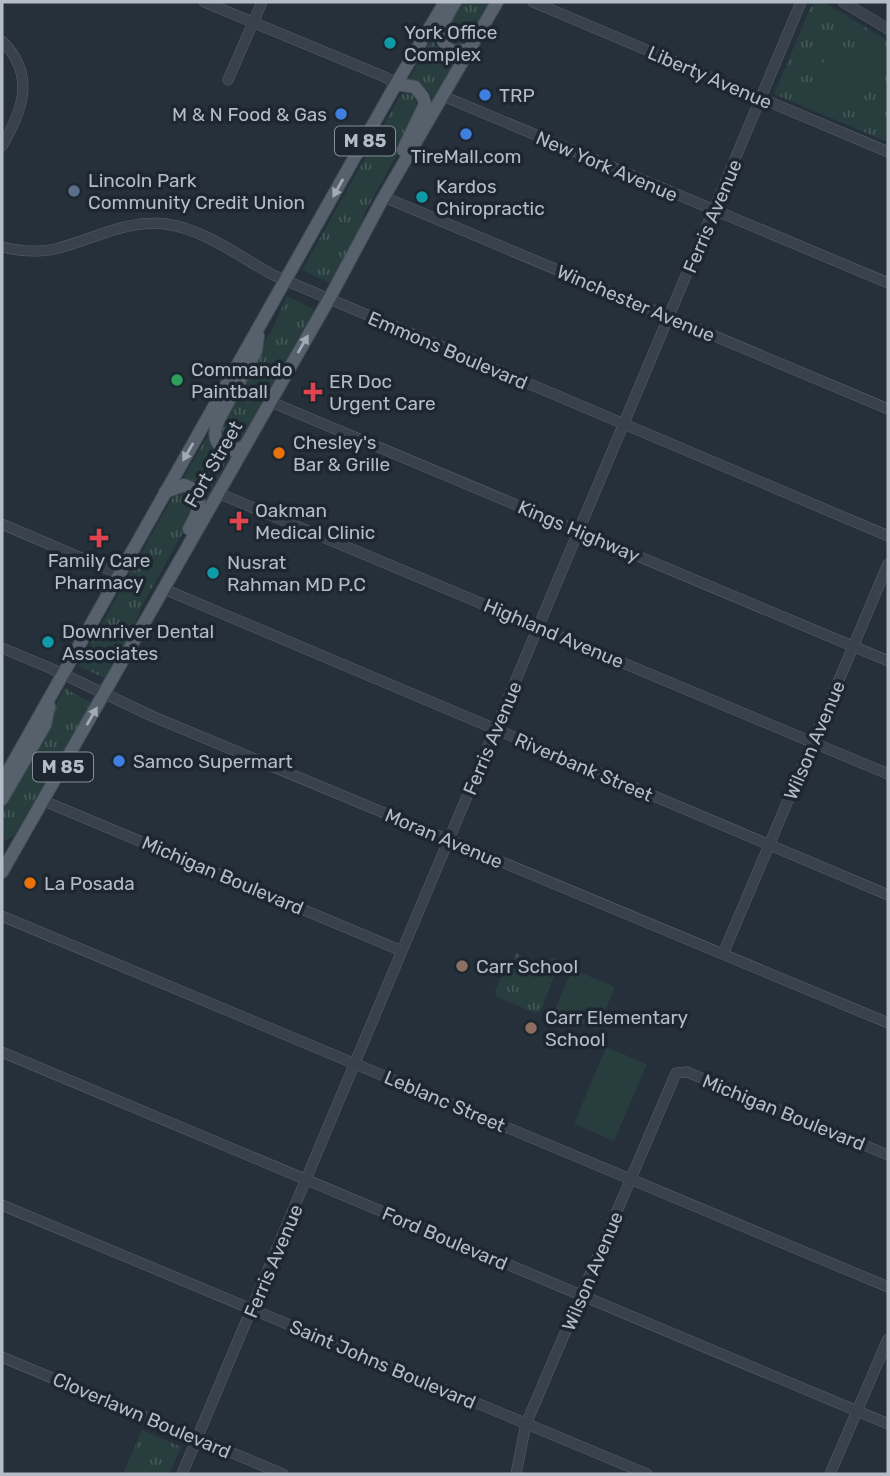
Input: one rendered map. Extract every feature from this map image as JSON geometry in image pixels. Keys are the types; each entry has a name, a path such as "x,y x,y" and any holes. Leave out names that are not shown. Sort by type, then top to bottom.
{"main road":[{"name":"Fort Street","path":"2,780 165,492 175,483 396,84 445,2"},
{"path":"455,2 441,31 441,39 451,51 470,50"},
{"name":"Fort Street","path":"2,872 497,2"},
{"path":"383,200 382,189 425,104 424,97 415,87 396,84"},
{"path":"245,446 233,451 224,448 214,433 256,351 259,329"},
{"path":"157,602 160,583 200,505 198,495 193,490 175,483"},
{"path":"2,799 45,725 52,692"},
{"path":"2,848 11,848 21,839"}],"street":[{"path":"204,2 385,77 396,84"},
{"path":"228,80 262,2"},
{"name":"Liberty Avenue","path":"533,2 888,152"},
{"name":"Ferris Avenue","path":"182,1474 801,2"},
{"path":"843,2 888,29"},
{"path":"2,41 19,67 23,93 19,114 3,142"},
{"name":"New York Avenue","path":"443,96 888,284"},
{"name":"Winchester Avenue","path":"383,200 888,409"},
{"name":"Emmons Boulevard","path":"2,247 44,250 139,224 166,224 195,232 286,281 888,536"},
{"name":"Kings Highway","path":"271,402 888,661"},
{"name":"Highland Avenue","path":"218,493 888,774"},
{"path":"2,524 118,574"},
{"name":"Wilson Avenue","path":"723,954 888,564"},
{"name":"Riverbank Street","path":"164,589 888,895"},
{"name":"Moran Avenue","path":"2,648 104,695 888,1023"},
{"name":"Michigan Boulevard","path":"44,801 402,951"},
{"name":"Leblanc Street","path":"2,916 888,1287"},
{"name":"Ford Boulevard","path":"2,1052 888,1424"},
{"name":"Wilson Avenue","path":"516,1474 526,1424 672,1078 678,1072"},
{"name":"Michigan Boulevard","path":"678,1072 687,1072 888,1155"},
{"name":"Saint Johns Boulevard","path":"2,1205 647,1474"},
{"path":"830,1474 888,1339"},
{"name":"Cloverlawn Boulevard","path":"2,1357 283,1474"}],"green space":[{"path":"457,2 488,2 467,40 459,45 450,42 447,31"},
{"path":"813,2 824,2 888,41 888,142 774,94"},
{"path":"432,40 445,56 455,60 433,99 427,89 409,79"},
{"path":"831,43 885,63 872,88 856,101 836,104 810,96"},
{"path":"404,93 413,95 415,99 415,123 329,283 302,270 400,96"},
{"path":"287,296 313,309 313,312 243,435 239,441 231,443 224,437 222,424 228,407 272,330"},
{"path":"207,437 218,452 230,457 207,498 196,482 184,477"},
{"path":"182,491 190,496 192,503 190,520 106,676 104,678 78,666 174,495"},
{"path":"65,688 91,703 14,836 5,840 2,838 2,804 47,726"},
{"path":"516,953 535,962 532,968 543,974 552,957 560,960 540,1013 497,997 495,991 509,959 513,960"},
{"path":"572,969 615,987 597,1030 554,1012"},
{"path":"606,1047 647,1064 614,1141 574,1124"},
{"path":"142,1430 181,1447 169,1474 123,1474"}],"place":[{"name":"York Office Complex","path":"390,43"},
{"name":"TRP","path":"485,95"},
{"name":"M & N Food & Gas","path":"341,114"},
{"name":"TireMall.com","path":"466,134"},
{"name":"Lincoln Park Community Credit Union","path":"74,191"},
{"name":"Kardos Chiropractic","path":"422,197"},
{"name":"Commando Paintball","path":"177,380"},
{"name":"ER Doc Urgent Care","path":"313,392"},
{"name":"Chesley's Bar & Grille","path":"279,453"},
{"name":"Oakman Medical Clinic","path":"239,521"},
{"name":"Family Care Pharmacy","path":"99,538"},
{"name":"Nusrat Rahman MD P.C","path":"213,573"},
{"name":"Downriver Dental Associates","path":"48,642"},
{"name":"Samco Supermart","path":"119,761"},
{"name":"La Posada","path":"30,883"},
{"name":"Carr School","path":"462,966"},
{"name":"Carr Elementary School","path":"531,1028"}]}
